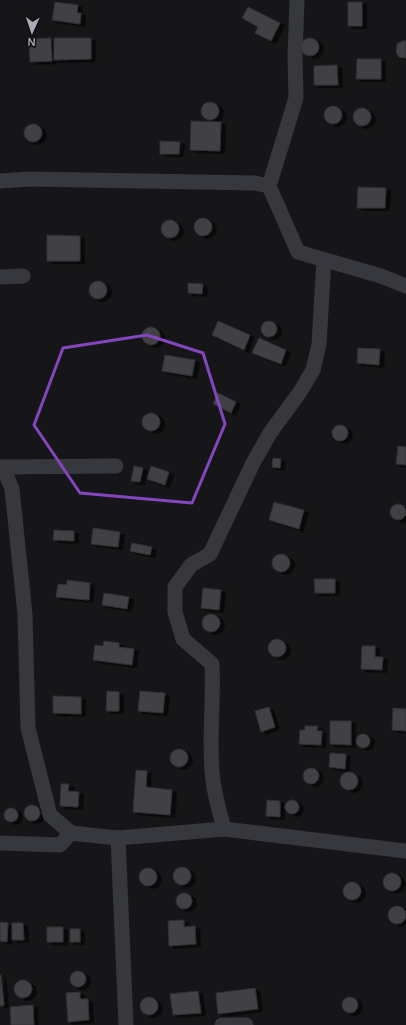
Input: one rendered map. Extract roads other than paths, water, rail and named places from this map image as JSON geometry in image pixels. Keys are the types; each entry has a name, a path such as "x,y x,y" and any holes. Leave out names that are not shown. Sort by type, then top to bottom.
{"street":[{"path":"297,0 295,57 296,98 269,186 298,252 381,276 406,286"},
{"path":"0,181 30,179 255,183 269,186"},
{"path":"224,829 213,781 211,723 213,681 212,664 183,639 175,612 175,587 190,565 210,554 253,463 270,434 300,392 313,370 319,344 324,260"},
{"path":"0,277 24,276"},
{"path":"116,466 2,467 12,489 25,614 28,728 50,815 71,833 118,838 224,829 406,851"},
{"path":"0,842 60,845 71,833"},
{"path":"118,838 126,1025"},
{"path":"222,1025 246,1025"}]}
